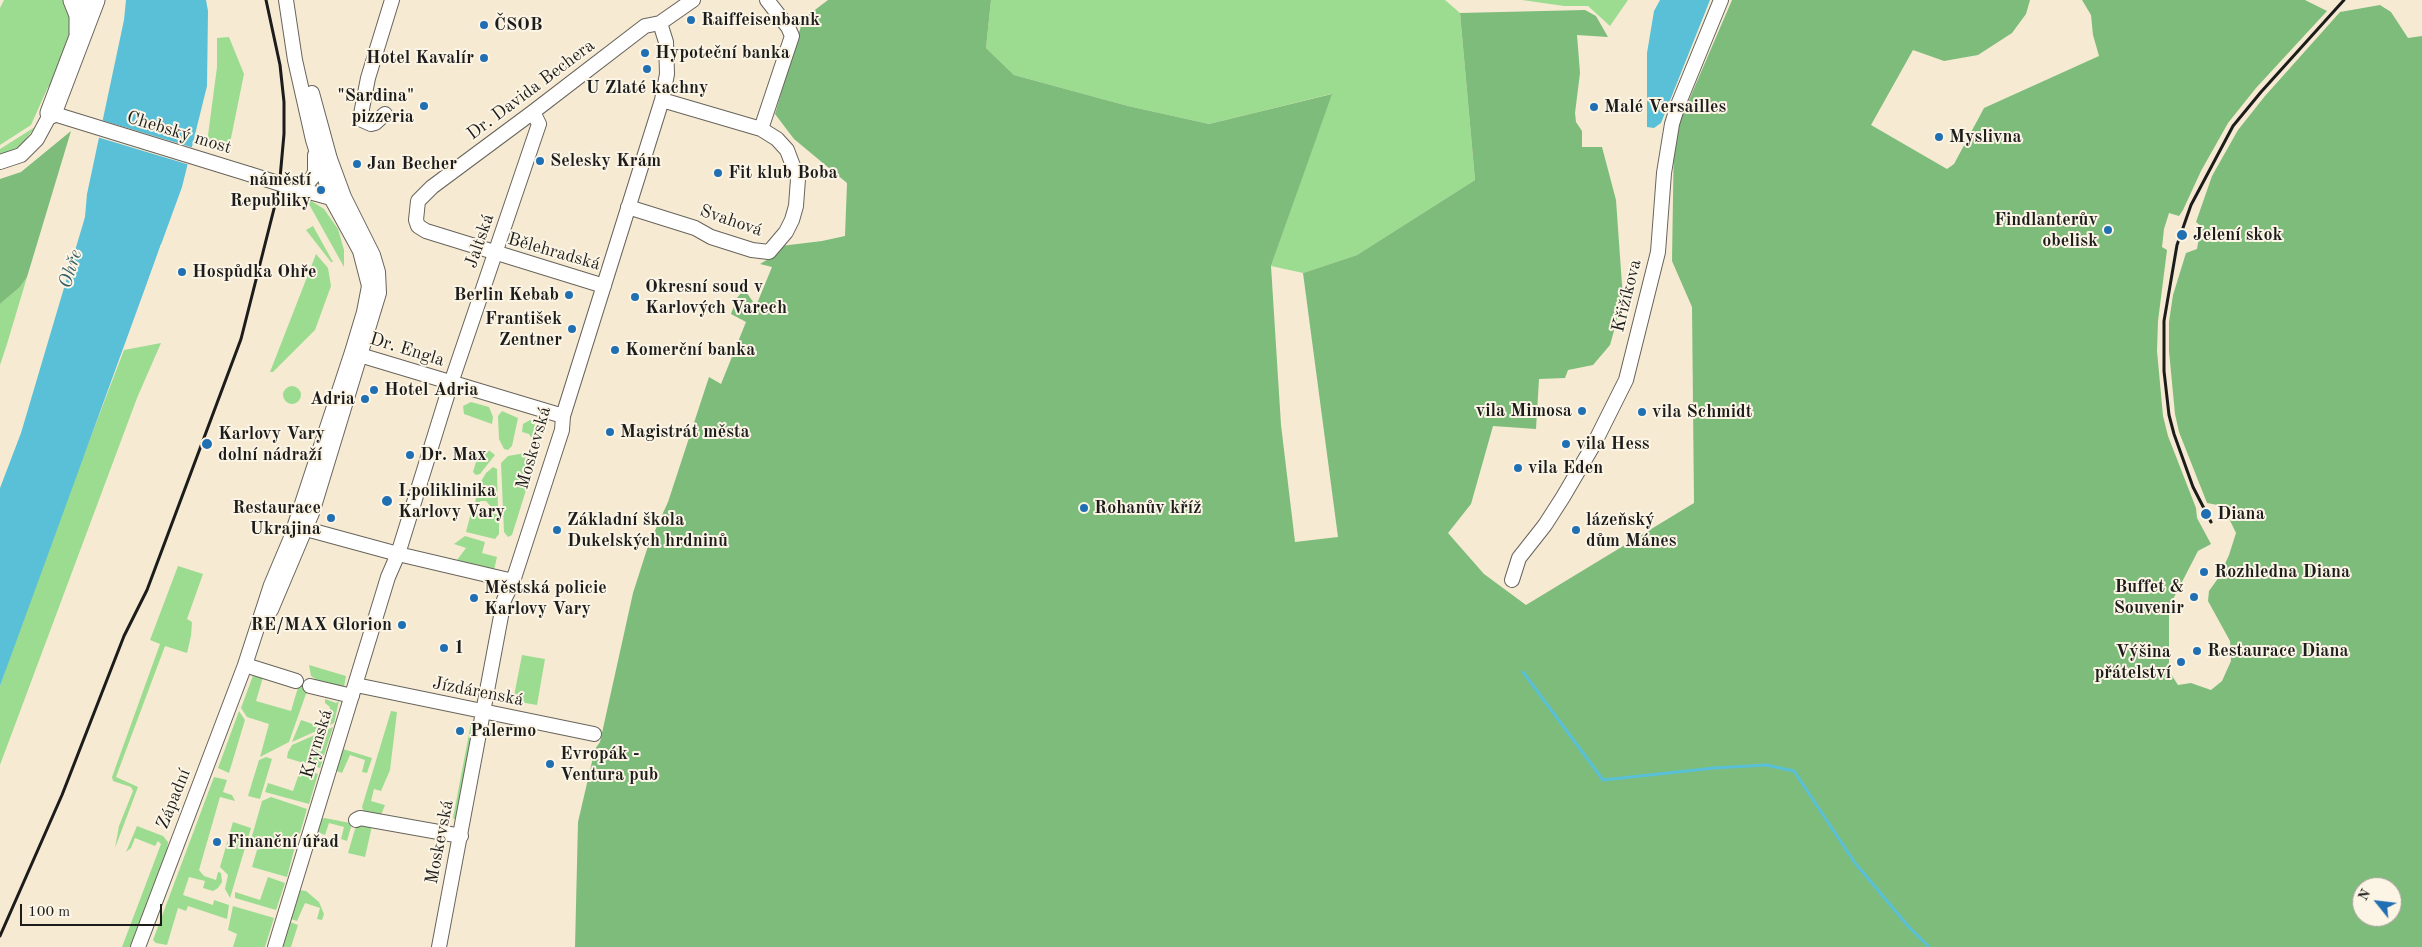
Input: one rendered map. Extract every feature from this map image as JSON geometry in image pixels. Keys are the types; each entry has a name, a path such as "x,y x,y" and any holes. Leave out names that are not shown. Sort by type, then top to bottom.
{"highway":[{"path":"74,0 80,15 80,40"},
{"path":"50,112 80,40 94,0"}],"street":[{"path":"286,0 299,58 313,140 315,172 308,183 290,186"},
{"path":"295,0 299,58 330,159 338,198"},
{"path":"385,114 375,123 366,123 362,120 361,114 363,94 392,0"},
{"name":"Dr. Davida Bechera","path":"426,192 645,26 660,23 694,0"},
{"path":"761,129 792,36 788,27 767,0"},
{"name":"Křižíkova","path":"1512,580 1519,558 1545,525 1563,497 1594,444 1626,380 1658,252 1664,173 1672,124 1721,0"},
{"name":"Moskevská","path":"439,947 485,713 504,600 513,581 562,430 563,416 662,100 667,74 666,42 660,23"},
{"name":"Svahová","path":"628,206 695,228 711,237 752,250 768,252 786,232 792,220 796,206 798,179 787,150 777,139 761,129 662,100"},
{"path":"0,162 21,155 37,139 50,112"},
{"name":"Chebský most","path":"50,112 242,172 338,198"},
{"name":"Jaltská","path":"398,554 451,383 539,124 533,112"},
{"path":"313,140 338,198 373,255 378,272 379,293 357,354"},
{"name":"Bělehradská","path":"426,192 418,201 415,212 418,226 426,231 604,286"},
{"name":"Dr. Engla","path":"357,354 563,416"},
{"name":"Západní","path":"138,947 245,665 271,585 357,354"},
{"name":"Západní","path":"245,665 306,529 357,354"},
{"name":"Západní","path":"303,499 301,525 306,529"},
{"path":"306,529 398,554 513,581"},
{"name":"Krymská","path":"274,947 388,576 398,554"},
{"path":"245,665 296,681"},
{"name":"Jízdárenská","path":"310,686 374,690 594,734"},
{"path":"356,820 360,818 461,836"}],"green space":[{"path":"4,0 69,0 74,22 53,84 48,87 31,125 0,145 0,8"},
{"path":"828,0 991,0 986,48 1014,75 1128,106 1209,124 1332,94 1271,266 1281,425 1295,542 1338,537 1303,273 1357,255 1475,180 1460,13 1585,10 1596,16 1608,37 1577,35 1580,73 1575,113 1576,122 1582,131 1582,147 1602,147 1616,200 1623,299 1610,345 1593,365 1568,370 1565,378 1539,379 1536,429 1493,426 1471,504 1448,533 1484,574 1526,605 1694,503 1692,307 1672,261 1674,135 1732,0 2030,0 2026,14 2012,33 1978,55 1944,61 1913,50 1871,125 1947,169 1954,164 1984,108 2099,56 2093,35 2091,15 2082,0 2305,0 2327,11 2256,88 2228,123 2201,171 2183,210 2179,216 2169,213 2164,229 2162,247 2167,250 2158,321 2157,351 2163,416 2168,436 2196,508 2197,518 2211,544 2198,551 2169,607 2169,671 2178,685 2191,683 2211,690 2222,681 2231,661 2230,641 2208,601 2209,591 2219,577 2236,533 2223,506 2207,503 2179,432 2175,414 2169,351 2169,322 2173,295 2186,253 2197,249 2201,226 2196,222 2212,176 2238,130 2265,96 2340,12 2380,5 2391,12 2408,38 2422,36 2422,947 575,947 578,822 595,749 600,742 633,593 648,546 668,502 709,377 721,384 746,322 731,314 737,298 744,289 756,306 772,267 760,264 770,258 781,246 845,236 847,183 794,139 775,114 803,19"},
{"path":"991,0 1445,0 1460,13 1475,180 1357,255 1303,273 1271,266 1331,94 1209,124 1128,106 1014,75 986,48"},
{"path":"1522,0 1628,0 1610,26 1588,6 1564,6"},
{"path":"229,37 244,74 230,143 226,146 207,143 217,67 217,38"},
{"path":"35,127 21,146 13,151 0,154 0,149"},
{"path":"71,131 27,277 20,287 0,304 0,179 21,172"},
{"path":"305,197 324,209 338,229 344,250 344,267"},
{"path":"313,226 333,262 331,262 306,230"},
{"path":"316,254 328,268 331,286 315,330 273,372 270,372"},
{"path":"27,277 0,365 0,304 20,287"},
{"path":"161,343 137,398 0,765 0,686 44,559 124,350"},
{"path":"292,386 298,389 301,395 298,401 292,404 286,401 283,395 286,389"},
{"path":"471,402 489,407 493,417 492,424 464,414 463,406"},
{"path":"502,411 518,418 512,446 508,450 504,449 499,439 498,416"},
{"path":"530,420 539,424 543,431 539,442 533,445 529,445 532,439 529,434 522,432 523,424"},
{"path":"482,451 490,451 495,455 480,474 476,475 473,472 478,455"},
{"path":"531,452 536,458 512,535 508,537 504,532 501,463 508,456"},
{"path":"493,467 497,469 498,510 493,509 486,501 481,501 474,506 480,483 486,473"},
{"path":"472,509 483,518 492,513 499,515 499,534 495,539 466,532"},
{"path":"465,536 485,542 482,553 497,557 494,570 457,560 466,548 454,544"},
{"path":"178,566 203,574 187,619 192,622 191,636 187,653 165,646 116,777 138,787 115,848 119,826 133,791 131,787 113,781 112,777 160,644 150,640"},
{"path":"522,655 545,659 537,705 513,701"},
{"path":"309,665 346,676 344,687 318,681 311,676"},
{"path":"254,673 264,674 256,701 291,711 299,684 307,691 289,742 260,757 269,724 247,717 241,708"},
{"path":"325,699 336,703 339,701 334,723 324,727 330,707 325,703"},
{"path":"239,711 245,720 229,773 218,768"},
{"path":"391,711 397,712 390,770 381,791 374,789 371,801 385,805 381,815 364,812 362,807"},
{"path":"301,720 323,728 292,742"},
{"path":"471,723 475,724 457,821 453,818"},
{"path":"333,727 320,768 287,758 292,745"},
{"path":"343,749 372,758 367,773 362,772 365,760 350,755 342,773 336,771"},
{"path":"266,757 272,759 260,799 248,796 259,760"},
{"path":"301,768 318,774 309,804 265,792 268,783 293,791"},
{"path":"214,777 227,780 223,792 232,795 235,801 220,797 199,870 204,876 216,880 218,872 221,873 222,882 213,891 203,888 205,881 189,877 183,895 213,905 214,900 229,905 227,919 188,906 186,911 178,908 167,945 156,943 153,940"},
{"path":"210,778 151,935 207,780"},
{"path":"271,797 307,809 300,833 297,836 252,848 250,843 262,801"},
{"path":"325,818 350,823 351,827 347,841 341,839 344,827 329,823 325,835 317,832 321,819"},
{"path":"233,822 251,828 230,898 225,889 228,875 220,867"},
{"path":"358,825 372,826 365,857 348,853"},
{"path":"137,826 163,836 168,842 167,851 130,947 122,947 161,844 158,841 155,846 135,838 131,848 126,852"},
{"path":"297,839 287,877 252,867 257,850"},
{"path":"268,877 285,883 276,910 235,898 235,892 260,900"},
{"path":"299,890 306,891 319,902 324,914 322,920 317,919 320,908 305,903 297,921 291,919"},
{"path":"233,906 274,918 265,947 233,947 237,934 228,930"},
{"path":"290,922 298,925 291,947 282,947"}],"water":[{"name":"Ohře","path":"126,0 206,0 208,11 207,86 182,187 0,686 0,488 21,433 85,217 87,194 124,20"},
{"name":"Malé Versailles","path":"1660,0 1710,0 1661,123 1654,128 1647,127 1647,53 1654,11"}],"pier":[{"path":"101,120 194,148 190,165 97,137"},
{"path":"161,244 164,245 139,316 136,315"}],"waterway":[{"path":"1523,672 1603,780 1714,768 1766,765 1794,771 1855,863 1908,926 1929,947"}],"railway":[{"path":"0,936 62,795 124,636 147,590 241,339 279,189 284,134 284,102 280,65 266,0"},
{"path":"2211,522 2193,487 2169,415 2164,371 2164,321 2177,245 2191,205 2233,126 2344,0"}],"place":[{"name":"Raiffeisenbank","path":"691,20"},
{"name":"ČSOB","path":"484,25"},
{"name":"Hypoteční banka","path":"645,53"},
{"name":"Hotel Kavalír","path":"484,58"},
{"name":"U Zlaté kachny","path":"647,69"},
{"name":"\"Sardina\" pizzeria","path":"424,106"},
{"name":"Malé Versailles","path":"1594,107"},
{"name":"Myslivna","path":"1939,137"},
{"name":"Selesky Krám","path":"540,161"},
{"name":"Jan Becher","path":"357,164"},
{"name":"Fit klub Boba","path":"718,173"},
{"name":"náměstí Republiky","path":"321,190"},
{"name":"Findlanterův obelisk","path":"2108,230"},
{"name":"Jelení skok","path":"2182,235"},
{"name":"Hospůdka Ohře","path":"182,272"},
{"name":"Berlin Kebab","path":"569,295"},
{"name":"Okresní soud v Karlových Varech","path":"635,297"},
{"name":"František Zentner","path":"572,329"},
{"name":"Komerční banka","path":"615,350"},
{"name":"Hotel Adria","path":"374,390"},
{"name":"Adria","path":"365,399"},
{"name":"vila Mimosa","path":"1582,411"},
{"name":"vila Schmidt","path":"1642,412"},
{"name":"Magistrát města","path":"610,432"},
{"name":"Karlovy Vary dolní nádraží","path":"207,444"},
{"name":"vila Hess","path":"1566,444"},
{"name":"Dr. Max","path":"410,455"},
{"name":"vila Eden","path":"1518,468"},
{"name":"I.poliklinika Karlovy Vary","path":"387,501"},
{"name":"Rohanův kříž","path":"1084,508"},
{"name":"Diana","path":"2206,514"},
{"name":"Restaurace Ukrajina","path":"331,518"},
{"name":"Základní škola Dukelských hrdninů","path":"557,530"},
{"name":"lázeňský dům Mánes","path":"1576,530"},
{"name":"Rozhledna Diana","path":"2204,572"},
{"name":"Buffet & Souvenir","path":"2194,597"},
{"name":"Městská policie Karlovy Vary","path":"474,598"},
{"name":"RE/MAX Glorion","path":"402,625"},
{"name":"1","path":"444,648"},
{"name":"Restaurace Diana","path":"2197,651"},
{"name":"Výšina přátelství","path":"2181,662"},
{"name":"Palermo","path":"460,731"},
{"name":"Evropák - Ventura pub","path":"550,764"},
{"name":"Finanční úřad","path":"217,842"}]}
